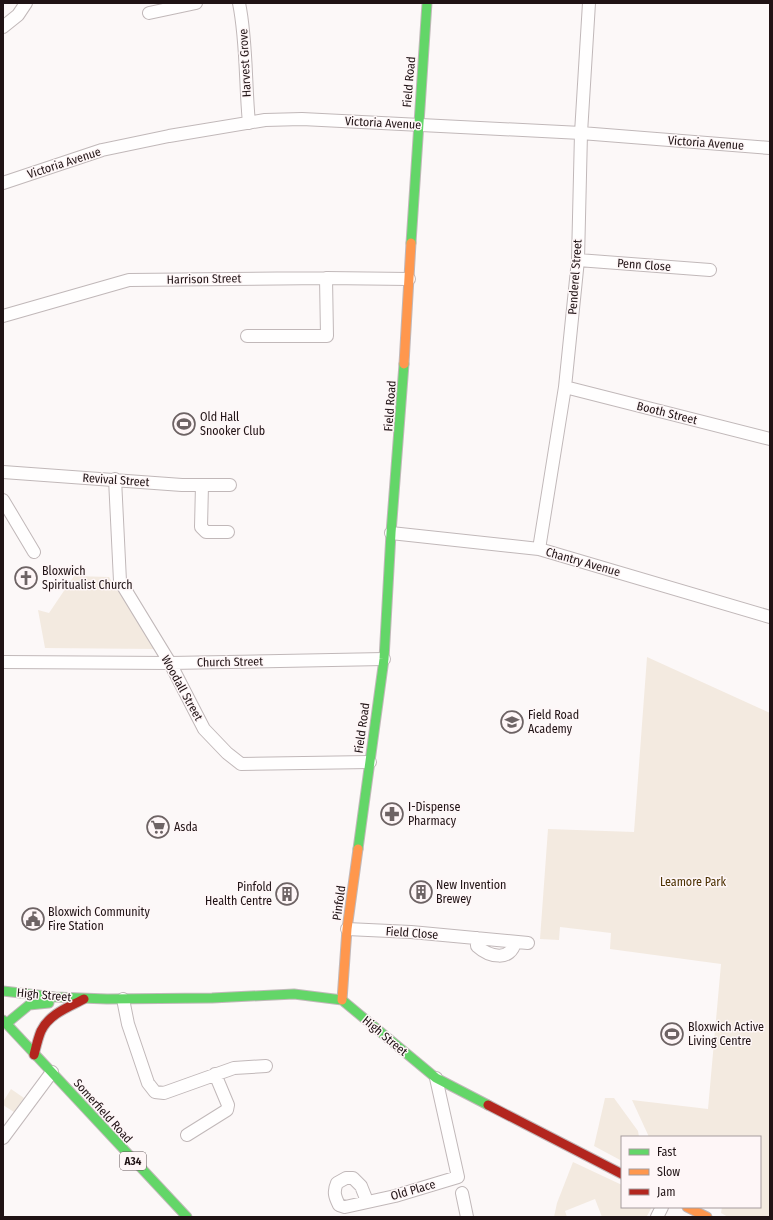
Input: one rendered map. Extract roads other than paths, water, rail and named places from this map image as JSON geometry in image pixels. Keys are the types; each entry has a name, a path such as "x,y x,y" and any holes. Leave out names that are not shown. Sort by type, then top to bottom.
{"main road":[{"name":"Field Road","path":"364,809 384,659 391,533 401,422 418,125 427,3"},
{"name":"Pinfold","path":"342,1000 347,929 364,809"},
{"name":"High Street","path":"3,991 39,997 84,999 210,998 302,993 342,1000 436,1078 621,1173"},
{"name":"High Street","path":"5,1022 29,1005 84,999"},
{"name":"High Street","path":"34,1055 43,1028 61,1011 84,999"},
{"name":"Somerfield Road","path":"5,1022 34,1055 52,1072 187,1217"},
{"path":"689,1208 707,1217"}],"street":[{"path":"3,27 18,15 26,3"},
{"path":"149,13 196,3"},
{"name":"Harvest Grove","path":"239,3 243,25 245,82 249,123"},
{"name":"Penderel Street","path":"539,549 565,387 578,260 581,133 589,3"},
{"name":"Victoria Avenue","path":"3,183 102,150 169,136 265,120 302,119 581,133 770,148"},
{"name":"Penn Close","path":"578,260 710,270"},
{"path":"247,336 328,336 326,278"},
{"name":"Harrison Street","path":"3,316 129,280 326,278 409,279"},
{"name":"Booth Street","path":"565,387 770,439"},
{"name":"Revival Street","path":"3,472 202,486 230,485"},
{"name":"Woodall Street","path":"115,479 118,573 120,581 170,663 204,729 227,753 241,764 370,762"},
{"path":"202,486 200,527 206,532 228,532"},
{"path":"3,500 34,552"},
{"name":"Chantry Avenue","path":"391,533 539,549 770,617"},
{"name":"Church Street","path":"3,662 170,663 384,659"},
{"name":"Field Close","path":"347,929 528,943"},
{"path":"477,938 477,946 484,953 496,957 510,953 514,948 515,942"},
{"path":"123,999 128,1024 151,1089 159,1093 164,1093 215,1074 242,1066 266,1066"},
{"path":"3,1138 52,1072"},
{"path":"187,1135 227,1110 228,1105 215,1074"},
{"name":"Old Place","path":"367,1201 395,1196 458,1177 436,1078"},
{"path":"462,1193 468,1217"},
{"path":"657,1217 662,1208"}],"place":[{"name":"Old Hall Snooker Club","path":"184,424"},
{"name":"Bloxwich Spiritualist Church","path":"26,578"},
{"name":"Field Road Academy","path":"512,722"},
{"name":"I-Dispense Pharmacy","path":"392,814"},
{"name":"Asda","path":"158,827"},
{"name":"New Invention Brewey","path":"421,892"},
{"name":"Pinfold Health Centre","path":"287,894"},
{"name":"Bloxwich Community Fire Station","path":"33,919"},
{"name":"Bloxwich Active Living Centre","path":"672,1034"}],"park label":[{"name":"Leamore Park","path":"693,882"}]}
